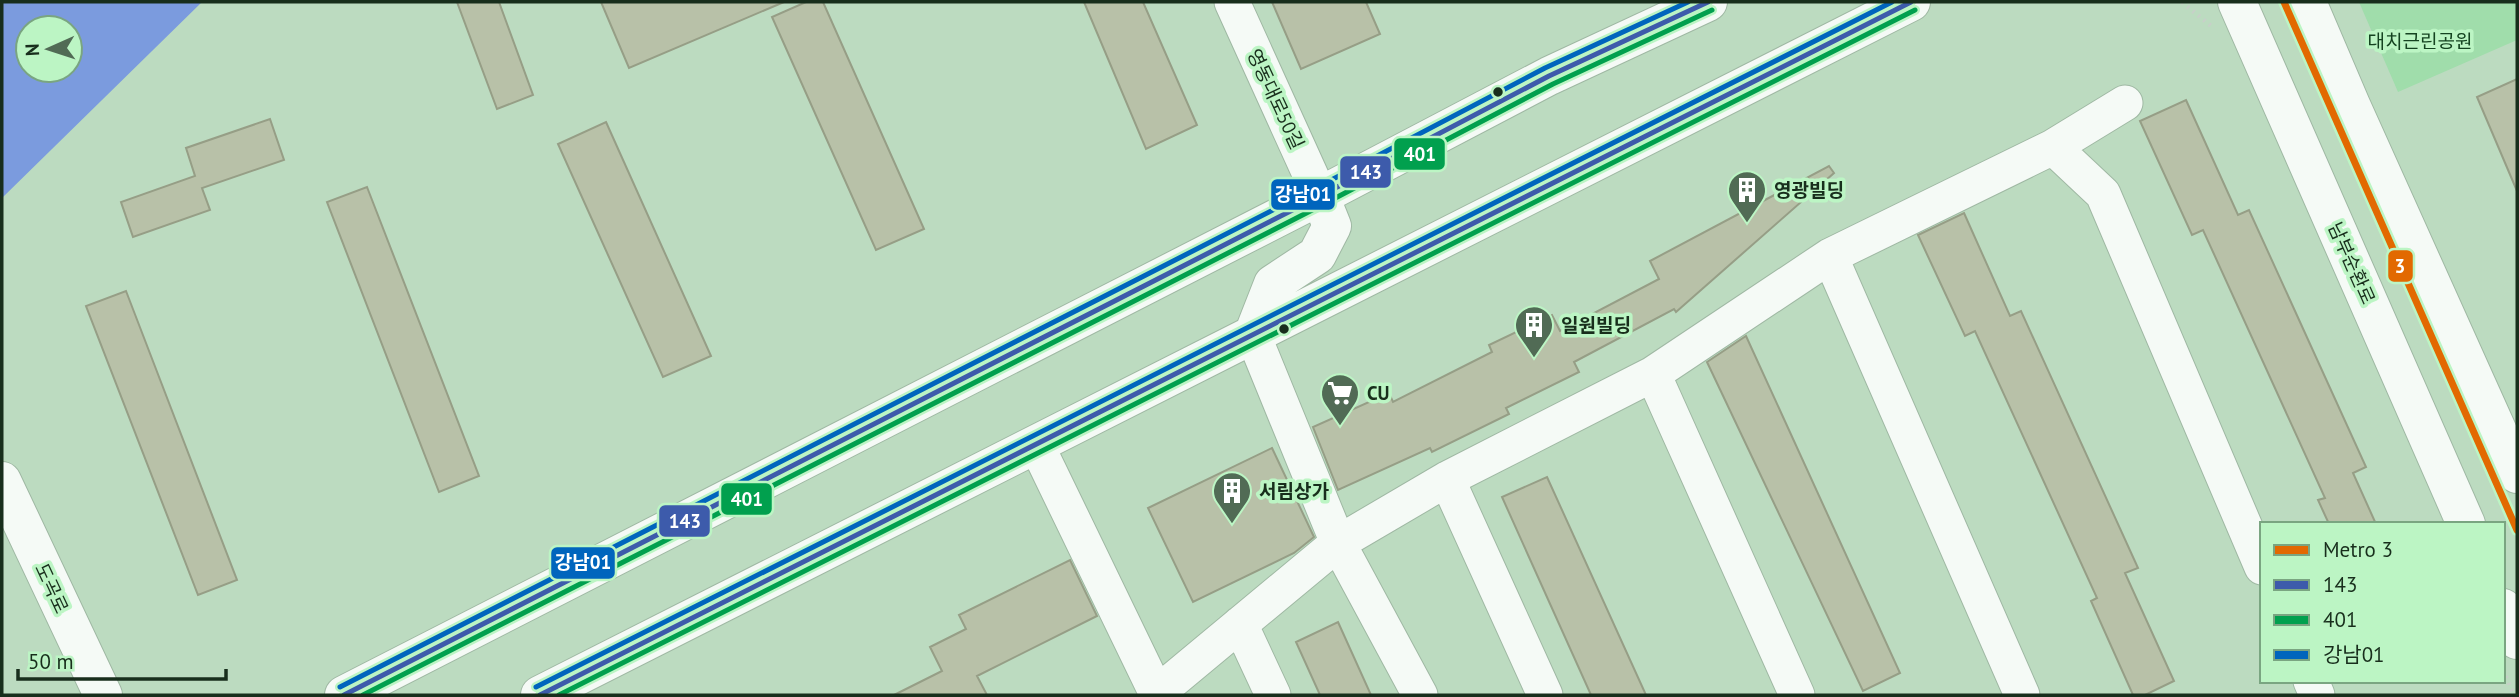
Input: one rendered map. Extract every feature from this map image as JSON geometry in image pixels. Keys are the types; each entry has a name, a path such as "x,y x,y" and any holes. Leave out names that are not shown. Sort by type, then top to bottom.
{"main road":[{"path":"344,695 1321,196 1549,76 1708,2"},
{"path":"540,695 1911,2"},
{"path":"2307,2 2517,474"},
{"name":"남부순환로","path":"2235,6 2465,522"},
{"path":"1253,335 1273,284 1317,255 1332,226 1321,196"},
{"name":"도곡로","path":"2,481 103,695"},
{"path":"2505,613 2517,640"}],"street":[{"name":"영동대로50길","path":"1232,2 1321,196"},
{"path":"1036,444 1156,695 1338,543 1447,479 1653,374 1830,256 2053,147 2125,103"},
{"path":"2053,147 2103,194 2260,561"},
{"path":"1830,256 2022,695"},
{"path":"1253,335 1338,543 1420,695"},
{"path":"1653,374 1797,695"},
{"path":"1447,479 1545,695"},
{"path":"1240,624 1273,695"}],"path":[{"path":"2505,675 2514,695"}],"green space":[{"name":"대치근린공원","path":"2359,2 2517,2 2517,40 2398,92"}],"water":[{"path":"2,2 202,2 2,198"}],"building":[{"path":"457,2 499,2 533,95 497,109"},
{"path":"601,2 784,2 629,68"},
{"path":"806,2 823,2 924,229 876,250 772,17"},
{"path":"1084,2 1143,2 1197,125 1146,149"},
{"path":"1272,2 1366,2 1380,34 1301,69"},
{"path":"2517,79 2517,191 2477,97"},
{"path":"2186,100 2238,215 2249,210 2366,467 2353,473 2375,522 2328,522 2318,500 2325,498 2203,230 2192,235 2140,121"},
{"path":"270,119 284,160 202,188 210,210 133,237 121,202 195,176 186,148"},
{"path":"606,122 711,356 663,377 558,144"},
{"path":"1829,166 1834,173 1676,312 1674,309 1574,362 1579,372 1506,408 1509,414 1432,452 1430,448 1338,490 1313,427 1389,393 1393,402 1492,352 1489,345 1552,315 1560,331 1659,279 1650,261"},
{"path":"367,187 479,476 439,492 327,202"},
{"path":"1964,213 2010,316 2021,311 2138,568 2125,573 2174,681 2145,695 2133,695 2091,601 2097,598 1975,331 1965,336 1918,235"},
{"path":"126,291 237,580 198,595 86,306"},
{"path":"1746,336 1900,673 1863,691 1707,362"},
{"name":"서림상가","path":"1272,448 1314,537 1294,553 1193,602 1148,508"},
{"path":"1547,477 1646,695 1591,695 1502,497"},
{"path":"1070,560 1097,616 977,676 987,695 894,695 942,671 930,647 966,629 959,615"},
{"path":"1338,622 1371,695 1320,695 1296,642"}],"metro line":[{"name":"3","path":"2284,2 2517,530"}],"transit line":[{"name":"강남01","path":"340,687 1316,188 1545,68 1688,2"},
{"name":"143","path":"344,695 1320,196 1549,76 1708,2"},
{"name":"강남01","path":"536,687 1892,2"},
{"name":"143","path":"540,695 1911,2"},
{"name":"401","path":"363,695 1324,204 1553,84 1712,10"},
{"name":"401","path":"559,695 1915,10"}],"place":[{"name":"영광빌딩","path":"1747,224"},
{"name":"일원빌딩","path":"1534,359"},
{"name":"CU","path":"1340,427"},
{"name":"서림상가","path":"1232,525"}]}
